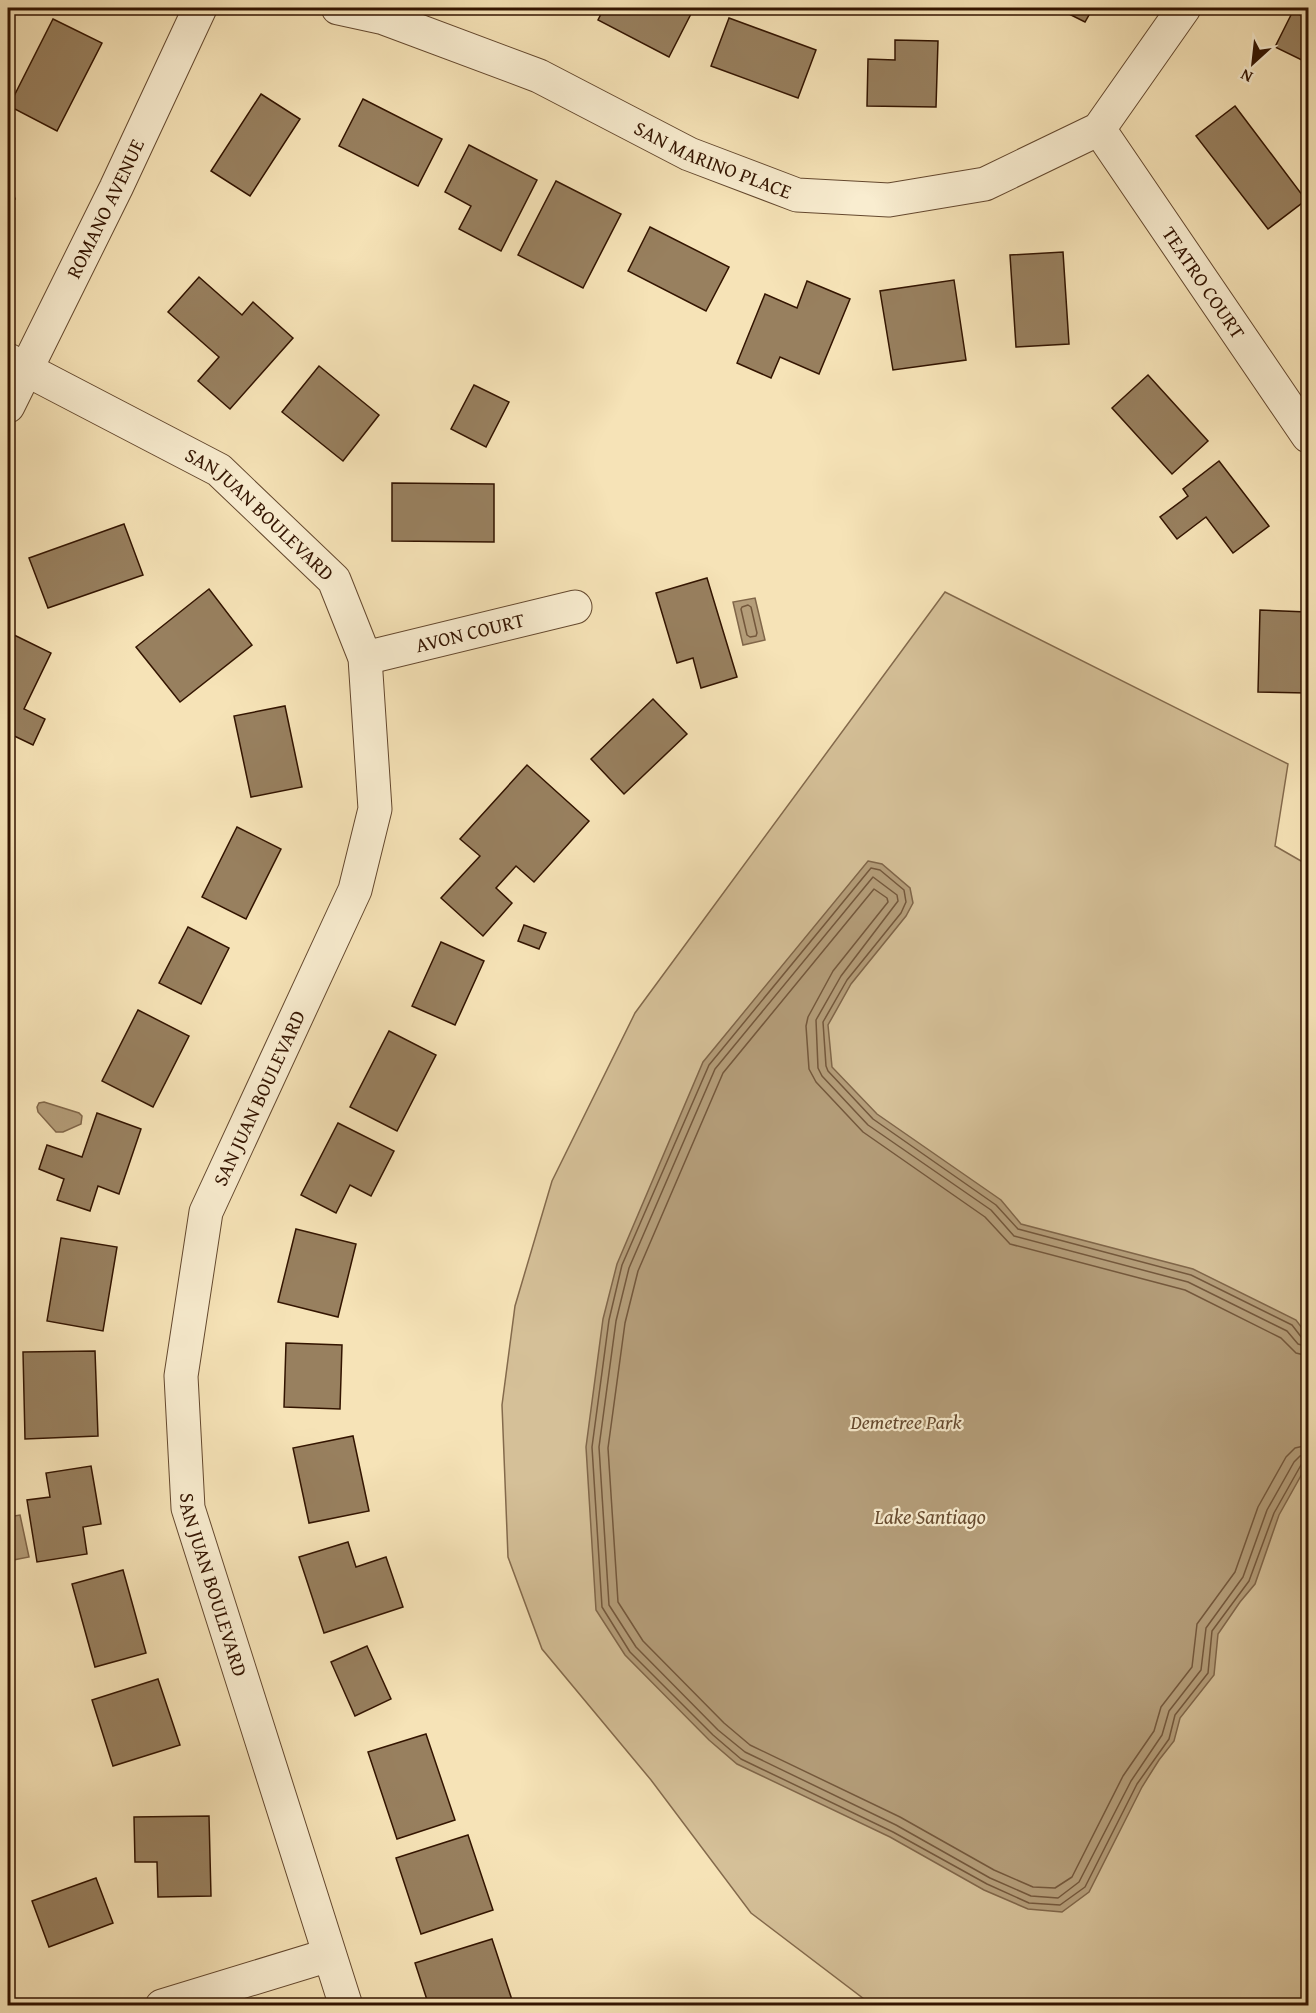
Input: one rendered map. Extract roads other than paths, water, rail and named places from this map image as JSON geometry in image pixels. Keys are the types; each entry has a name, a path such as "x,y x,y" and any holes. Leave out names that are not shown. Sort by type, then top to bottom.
{"street":[{"name":"ROMANO AVENUE","path":"8,406 17,364 116,188 200,8"},
{"name":"SAN MARINO PLACE","path":"338,8 384,18 539,76 689,154 797,195 889,200 985,184 1099,129"},
{"path":"1099,129 1184,8"},
{"name":"TEATRO COURT","path":"1099,129 1308,436"},
{"name":"SAN JUAN BOULEVARD","path":"17,364 219,470 334,580 365,658 375,809 355,890 206,1212 181,1376 188,1508 346,2006"},
{"name":"AVON COURT","path":"365,658 575,607"},
{"path":"162,2006 330,1955"}],"water":[{"path":"755,598 765,640 743,645 733,602"},
{"name":"Lake Santiago","path":"868,861 882,864 910,888 913,903 906,916 851,984 828,1025 832,1067 877,1114 1001,1200 1021,1224 1193,1269 1296,1320 1308,1336 1308,1463 1279,1515 1255,1584 1218,1634 1214,1675 1180,1718 1174,1741 1142,1787 1089,1892 1062,1912 1028,1909 984,1890 890,1837 737,1764 709,1740 625,1655 596,1610 586,1447 603,1319 617,1264 703,1062"},
{"path":"44,1102 79,1113 82,1116 81,1124 63,1132 56,1132 38,1112 39,1103"},
{"path":"20,1515 29,1557 8,1561 8,1517"}],"park label":[{"name":"Demetree Park","path":"906,1422"}]}
